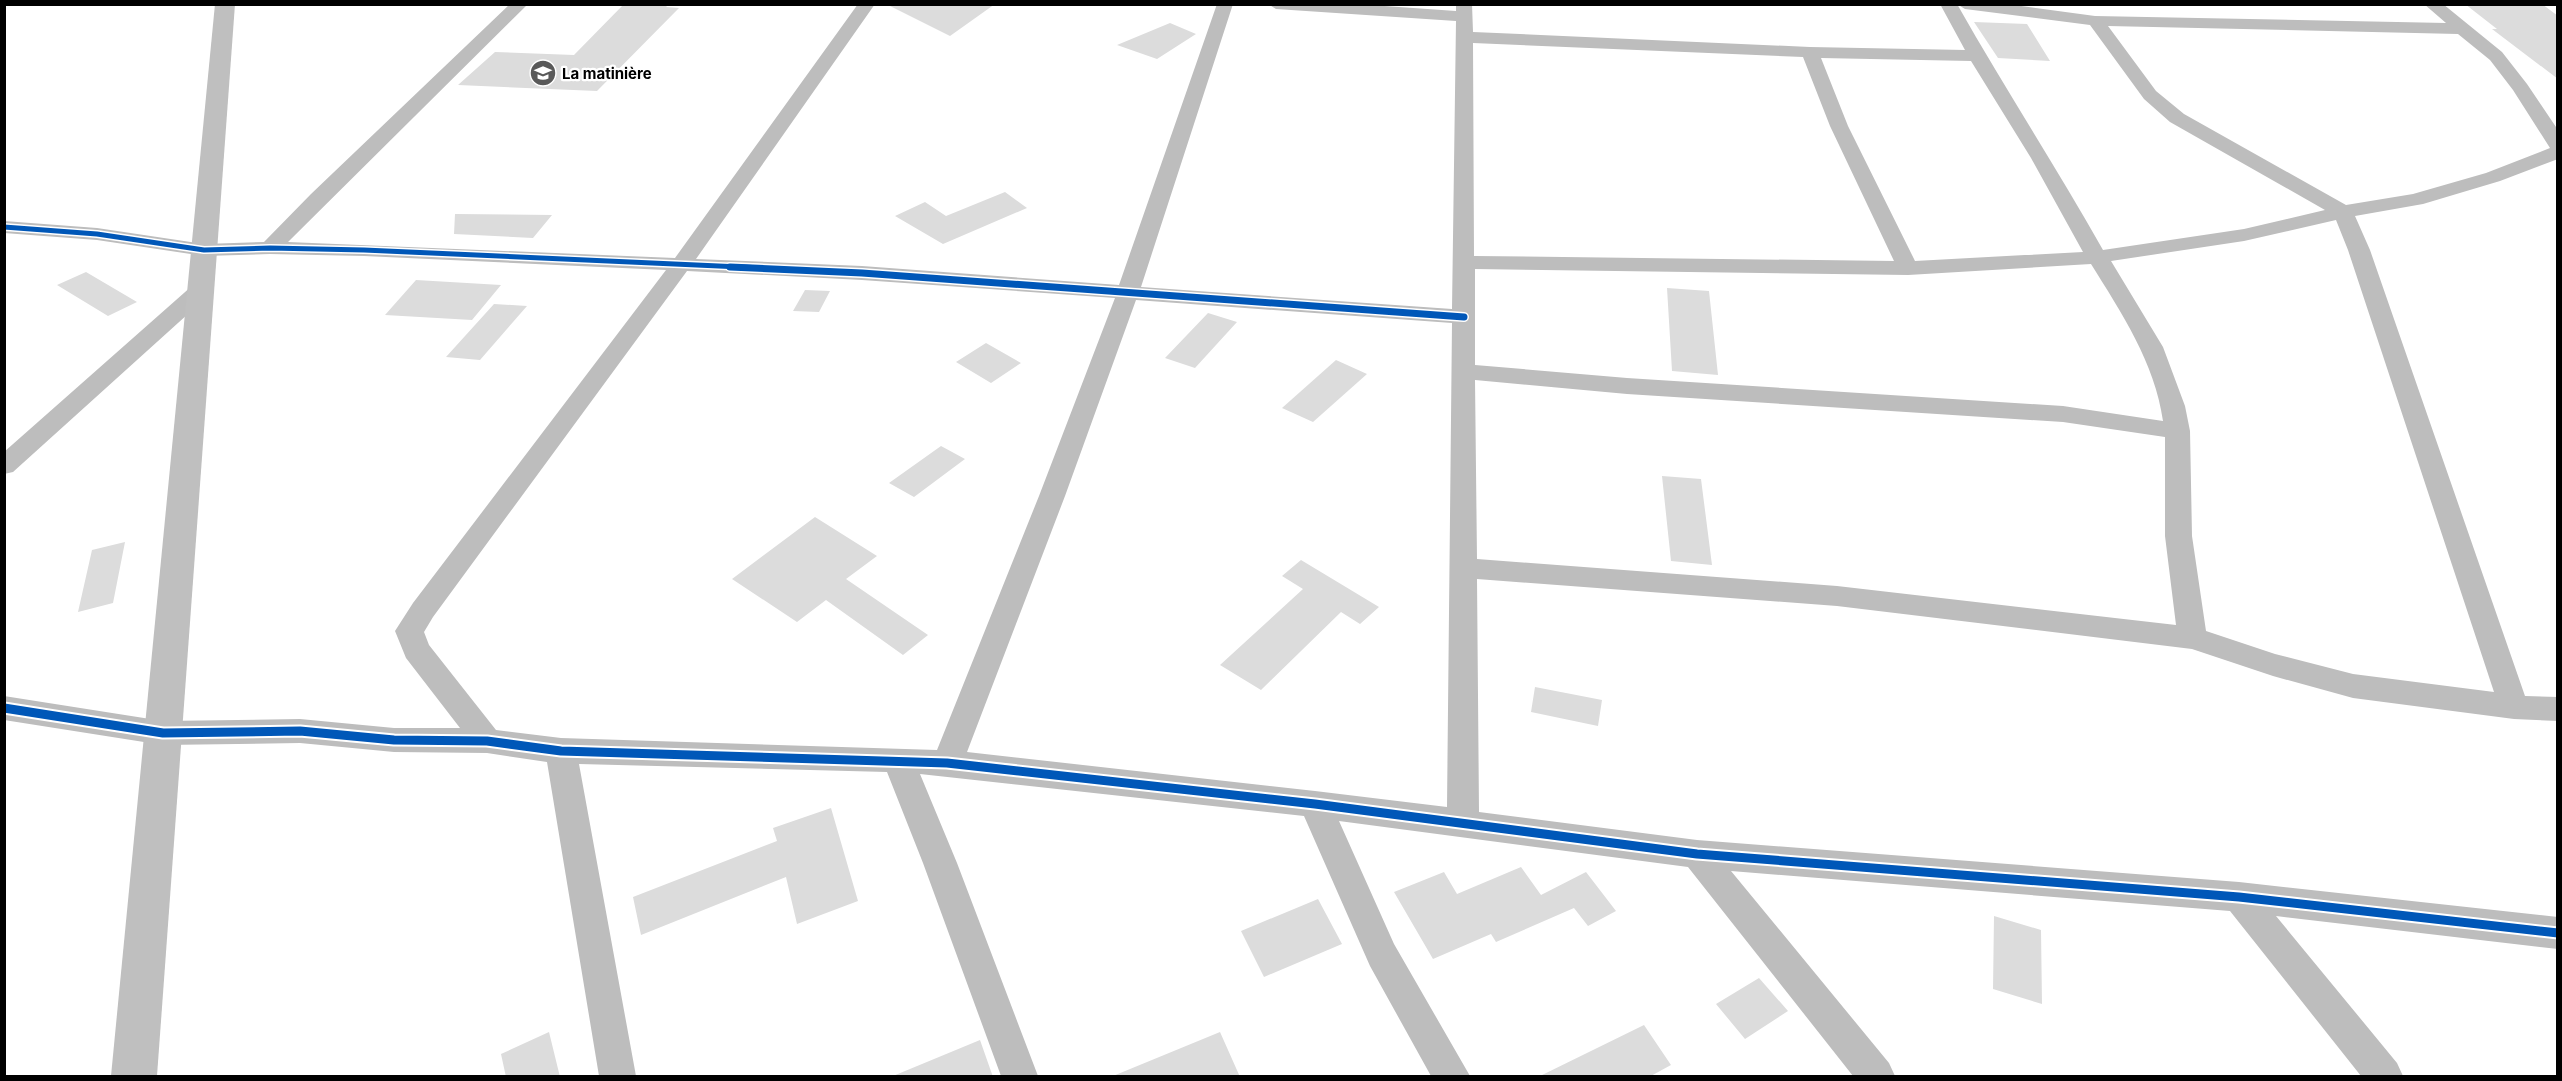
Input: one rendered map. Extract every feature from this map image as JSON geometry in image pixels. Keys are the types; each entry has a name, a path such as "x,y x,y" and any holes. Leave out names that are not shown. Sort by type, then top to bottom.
{"main road":[{"path":"134,1077 225,4"}],"street":[{"path":"270,248 318,198 520,4"},
{"path":"487,741 416,650 410,631 423,610 681,265 867,4"},
{"path":"947,763 1052,496 1128,292 1225,4"},
{"path":"1276,4 1810,52 1977,56"},
{"path":"1948,4 1977,56 2042,158 2097,257 2148,340 2163,374 2178,431 2177,502 2182,578 2193,638"},
{"path":"1965,4 2095,21 2464,29"},
{"path":"2081,4 2161,106 2177,118 2343,212 2359,250 2514,707"},
{"path":"2432,4 2496,56 2521,88 2558,145"},
{"path":"1463,824 1464,20"},
{"path":"1810,52 1839,126 1908,268"},
{"path":"1464,262 1908,268 2097,257 2244,235 2343,212 2416,200 2493,177 2558,152"},
{"path":"4,227 97,234 204,250 270,248 862,273 1464,317"},
{"path":"4,466 201,290"},
{"path":"1463,370 1627,386 2063,414 2178,431"},
{"path":"1463,568 1837,596 2193,638 2273,665 2353,686 2514,707 2558,709"},
{"path":"4,708 163,733 300,731 394,740 487,741 561,751 898,759 947,763 1315,804 1697,854 2239,897 2558,933"},
{"path":"561,751 617,1077"},
{"path":"898,759 940,863 1019,1077"},
{"path":"1315,804 1382,955 1451,1077"},
{"path":"1697,854 1876,1077"},
{"path":"2239,897 2384,1077"}],"building":[{"name":"La matinière","path":"624,4 669,4 666,7 679,8 597,91 458,85 495,52 574,55"},
{"path":"886,4 995,4 950,36"},
{"path":"2465,4 2542,4 2558,16 2558,79 2492,29 2497,29"},
{"path":"1974,22 2027,24 2050,61 1998,58"},
{"path":"1170,23 1196,34 1157,59 1117,45"},
{"path":"1005,192 1027,208 943,244 895,216 925,202 946,216"},
{"path":"455,214 552,215 533,238 454,234"},
{"path":"86,272 137,302 108,316 57,285"},
{"path":"416,280 501,285 472,320 385,315"},
{"path":"1667,288 1709,291 1718,375 1672,371"},
{"path":"805,290 830,291 819,312 793,311"},
{"path":"494,304 527,306 480,360 446,357"},
{"path":"1208,313 1237,322 1195,368 1165,358"},
{"path":"986,343 1021,363 991,383 956,362"},
{"path":"1336,360 1367,374 1313,422 1282,408"},
{"path":"941,446 965,459 914,497 889,483"},
{"path":"1662,476 1701,479 1712,565 1671,561"},
{"path":"815,517 877,556 846,579 928,635 903,655 826,600 797,622 732,579"},
{"path":"125,542 113,603 78,612 92,550"},
{"path":"1301,560 1379,607 1360,624 1341,612 1261,690 1220,665 1303,589 1282,576"},
{"path":"1535,687 1602,700 1598,726 1531,712"},
{"path":"831,808 858,901 797,924 786,877 641,935 633,897 777,841 773,828"},
{"path":"1521,867 1541,895 1586,872 1616,911 1588,926 1574,908 1496,942 1491,934 1433,959 1394,892 1444,872 1457,894"},
{"path":"1318,899 1342,944 1264,977 1241,931"},
{"path":"1994,916 2041,930 2042,1004 1993,989"},
{"path":"1759,978 1788,1011 1745,1039 1716,1004"},
{"path":"1644,1025 1671,1065 1649,1077 1538,1077"},
{"path":"549,1032 560,1077 506,1077 501,1054"},
{"path":"1220,1032 1240,1077 1113,1077 1113,1076"},
{"path":"980,1040 993,1077 893,1077 893,1076"}],"cycle path":[{"path":"4,227 97,234 204,250 270,248 364,250 862,273 1464,317"},
{"path":"4,708 163,733 300,731 394,740 487,741 561,751 947,763 1315,804 1697,854 2239,897 2558,933"}],"place":[{"name":"La matinière","path":"543,73"}]}
